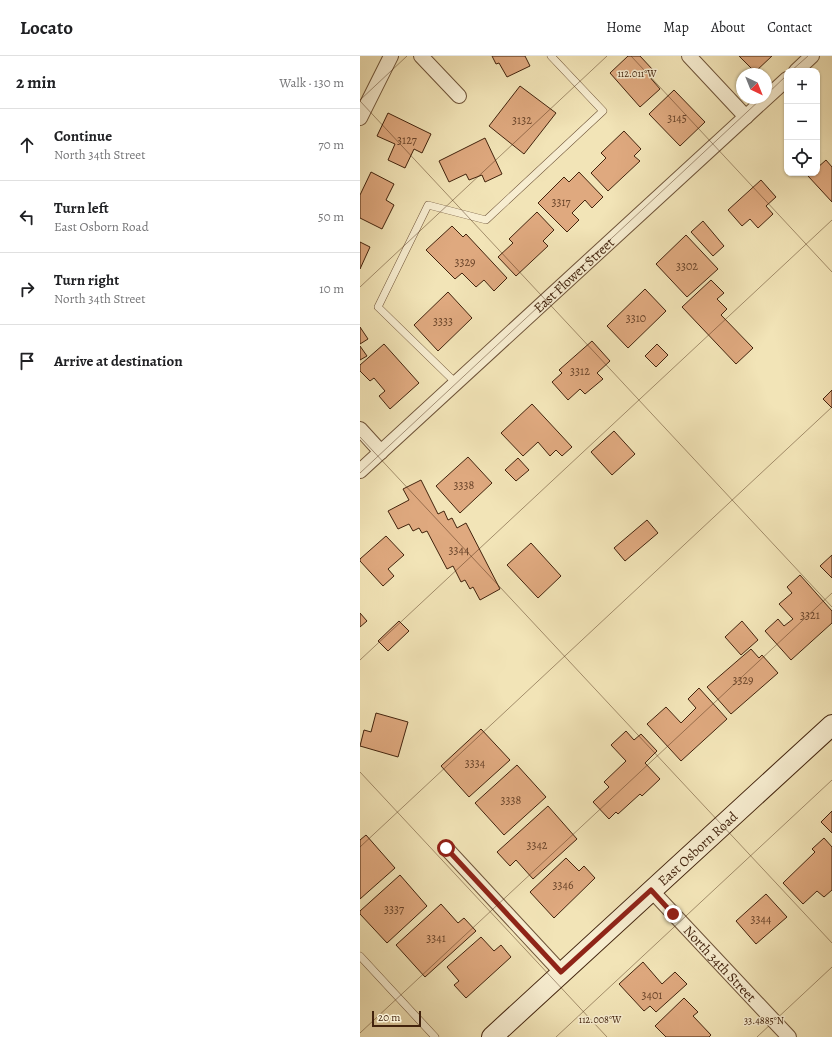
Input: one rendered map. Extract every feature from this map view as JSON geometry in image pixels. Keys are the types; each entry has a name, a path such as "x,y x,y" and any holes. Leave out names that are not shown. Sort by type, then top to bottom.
{"main road":[{"name":"East Osborn Road","path":"492,1037 561,972 832,725"}],"street":[{"path":"360,118 391,56"},
{"path":"421,56 459,96"},
{"path":"689,56 746,117"},
{"path":"799,68 812,56"},
{"name":"East Flower Street","path":"360,471 784,82"},
{"path":"360,429 381,452"},
{"path":"446,848 561,972"},
{"name":"North 34th Street","path":"651,890 789,1037"}],"lane":[{"path":"456,383 378,307 428,205 486,220 604,111 551,56"},
{"path":"360,956 435,1037"}],"building":[{"path":"492,56 525,56 530,66 507,77 499,63 496,64"},
{"path":"628,56 640,56 653,70 648,75 660,89 640,107 610,73"},
{"path":"739,56 772,56 759,68 751,68"},
{"path":"520,86 556,113 524,154 489,126"},
{"path":"674,90 705,122 680,146 649,114"},
{"path":"388,113 431,134 422,153 414,149 405,168 388,160 395,144 377,136"},
{"path":"624,131 641,149 634,156 640,161 608,191 591,173 606,158 601,153"},
{"path":"485,138 502,174 485,182 482,175 469,180 466,174 449,182 439,161"},
{"path":"826,160 832,167 832,202 808,176 820,176 820,165"},
{"path":"371,172 394,184 386,200 394,205 382,229 360,218 360,195"},
{"path":"579,172 603,197 592,208 585,200 572,213 579,220 567,232 538,203 564,177 569,182"},
{"path":"761,180 776,197 766,206 773,214 758,228 750,219 742,226 728,210"},
{"path":"537,212 554,230 543,241 548,246 516,276 498,257 513,243 509,239"},
{"path":"703,221 724,246 713,256 691,232"},
{"path":"452,226 463,237 466,234 507,278 494,291 484,280 476,287 462,273 455,279 426,250"},
{"path":"686,235 718,269 687,297 656,264"},
{"path":"360,242 370,247 360,269"},
{"path":"711,280 724,293 717,299 727,309 721,315 753,348 736,364 682,307"},
{"path":"645,289 666,311 628,348 607,326"},
{"path":"448,292 472,318 438,351 414,325"},
{"path":"360,327 368,339 360,344"},
{"path":"592,341 610,361 597,373 603,379 585,394 580,389 568,400 552,382 562,373 559,370"},
{"path":"384,344 419,383 390,409 379,396 385,391 374,378 370,381 360,371 360,365"},
{"path":"657,344 668,355 656,367 645,356"},
{"path":"360,346 367,356 360,360"},
{"path":"832,390 832,408 823,399"},
{"path":"532,404 572,447 562,456 556,450 550,456 538,442 523,456 501,433"},
{"path":"614,431 635,454 612,475 591,452"},
{"path":"468,457 492,483 460,513 436,486"},
{"path":"518,458 529,470 516,481 505,470"},
{"path":"421,480 438,514 444,511 448,520 452,518 457,528 466,523 500,589 480,600 473,587 470,589 465,580 461,582 453,566 447,569 427,531 422,533 419,528 413,531 409,524 398,529 388,511 409,500 403,489"},
{"path":"647,520 658,533 625,561 614,548"},
{"path":"386,536 404,555 388,569 394,576 383,586 360,561 360,559"},
{"path":"531,543 561,576 538,598 507,565"},
{"path":"832,555 832,578 820,566"},
{"path":"800,575 832,611 832,623 791,660 765,631 778,619 784,626 793,619 779,604 792,593 787,587"},
{"path":"360,613 367,621 360,627"},
{"path":"399,621 409,631 388,651 378,641"},
{"path":"742,621 758,640 741,655 725,637"},
{"path":"751,649 759,658 762,655 778,673 731,714 707,687"},
{"path":"699,688 727,719 681,761 647,724 666,707 681,723 696,708 688,699"},
{"path":"376,713 408,722 398,757 360,746 364,730 371,732"},
{"path":"481,729 510,760 469,797 441,766"},
{"path":"626,731 634,740 641,734 657,751 645,763 660,779 642,796 640,794 618,814 616,812 609,819 593,802 609,787 604,782 626,761 611,745"},
{"path":"517,765 546,797 504,835 475,803"},
{"path":"548,806 577,839 533,879 516,860 510,866 497,852"},
{"path":"832,811 832,833 821,822"},
{"path":"366,835 395,868 360,899 360,840"},
{"path":"824,838 832,847 832,890 824,897 817,891 803,904 783,883 815,852 812,849"},
{"path":"566,858 579,871 584,866 595,878 554,918 530,892"},
{"path":"400,875 427,906 387,943 360,914 360,911"},
{"path":"766,894 787,917 756,944 736,921"},
{"path":"441,904 458,923 464,918 476,931 425,977 396,945"},
{"path":"481,937 494,951 501,945 511,957 466,998 454,985 459,981 447,967"},
{"path":"643,962 662,984 675,972 687,984 656,1012 650,1006 644,1011 619,984"},
{"path":"684,998 698,1012 693,1016 711,1035 709,1037 666,1037 655,1026"}],"route":[{"path":"446,848 561,972 651,890 673,914"}]}
